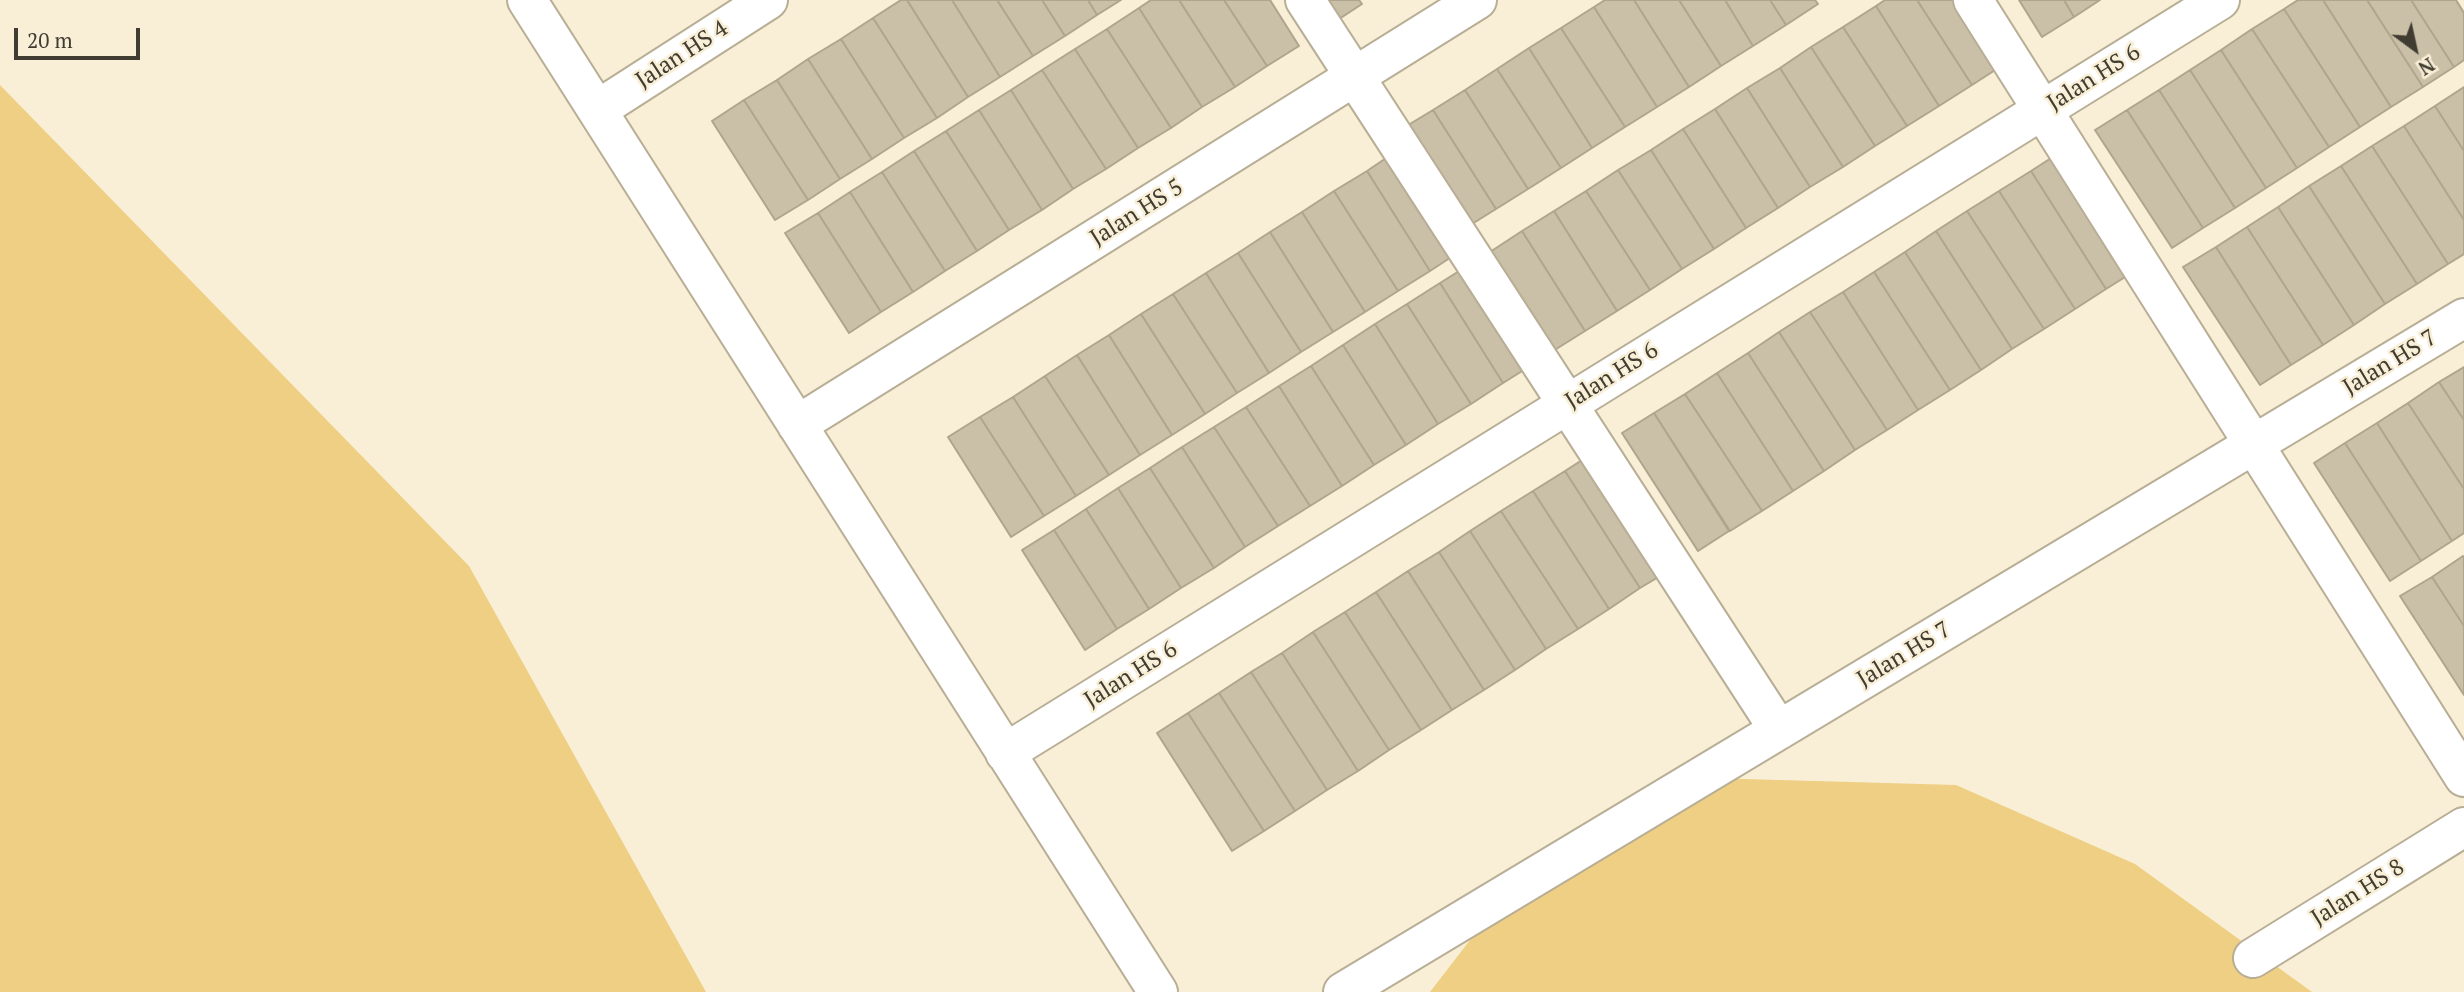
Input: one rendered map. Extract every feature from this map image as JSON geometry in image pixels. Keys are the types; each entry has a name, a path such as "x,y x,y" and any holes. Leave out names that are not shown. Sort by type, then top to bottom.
{"street":[{"path":"527,0 1157,992"},
{"name":"Jalan HS 4","path":"597,110 768,0"},
{"path":"1305,0 1779,730"},
{"name":"Jalan HS 5","path":"797,425 1477,0"},
{"path":"1973,0 2464,777"},
{"name":"Jalan HS 6","path":"1005,753 2220,0"},
{"name":"Jalan HS 7","path":"1343,992 2464,318"},
{"name":"Jalan HS 8","path":"2253,958 2464,827"}],"shaded area":[{"path":"0,85 469,566 706,992 0,992"},
{"path":"1707,778 1956,785 2135,864 2312,992 1430,992 1494,909"}],"building":[{"path":"901,0 907,0 968,97 937,118 873,18"},
{"path":"907,0 952,0 1000,77 968,97"},
{"path":"952,0 997,0 1033,56 1000,77"},
{"path":"997,0 1042,0 1065,36 1033,56"},
{"path":"1042,0 1088,0 1097,15 1065,36"},
{"path":"1088,0 1121,0 1097,15"},
{"path":"1151,0 1179,0 1235,87 1202,107 1139,8"},
{"path":"1179,0 1224,0 1267,66 1235,87"},
{"path":"1224,0 1270,0 1299,46 1267,66"},
{"path":"1314,0 1359,0 1362,4 1330,25"},
{"path":"1605,0 1634,0 1689,87 1657,107 1594,7"},
{"path":"1634,0 1679,0 1721,66 1689,87"},
{"path":"1679,0 1725,0 1753,46 1721,66"},
{"path":"1725,0 1770,0 1786,25 1753,46"},
{"path":"1770,0 1815,0 1818,4 1786,25"},
{"path":"1885,0 1917,0 1972,85 1939,106 1876,6"},
{"path":"1917,0 1962,0 2003,65 1972,85"},
{"path":"2019,0 2064,0 2074,17 2042,37"},
{"path":"2064,0 2100,0 2074,17"},
{"path":"2298,0 2323,0 2391,107 2360,127 2284,9"},
{"path":"2323,0 2367,0 2423,87 2391,107"},
{"path":"2367,0 2411,0 2454,67 2423,87"},
{"path":"2411,0 2456,0 2464,13 2464,60 2454,67"},
{"path":"1876,6 1939,106 1907,126 1843,27"},
{"path":"1594,7 1657,107 1625,127 1561,28"},
{"path":"1139,8 1202,107 1171,128 1107,29"},
{"path":"2284,9 2360,127 2329,147 2252,29"},
{"path":"873,18 937,118 904,138 841,39"},
{"path":"1843,27 1907,126 1875,146 1811,47"},
{"path":"1561,28 1625,127 1592,148 1529,48"},
{"path":"1107,29 1171,128 1138,148 1075,49"},
{"path":"2252,29 2329,147 2297,168 2221,50"},
{"path":"841,39 904,138 872,159 808,59"},
{"path":"1811,47 1875,146 1843,167 1780,68"},
{"path":"1529,48 1592,148 1561,168 1497,69"},
{"path":"1075,49 1138,148 1106,169 1042,70"},
{"path":"2221,50 2297,168 2266,188 2190,70"},
{"path":"808,59 872,159 840,179 777,80"},
{"path":"1780,68 1843,167 1810,187 1747,88"},
{"path":"1497,69 1561,168 1528,189 1465,90"},
{"path":"1042,70 1106,169 1073,189 1011,90"},
{"path":"2190,70 2266,188 2235,208 2159,90"},
{"path":"777,80 840,179 808,200 744,100"},
{"path":"2464,87 2464,151 2435,106"},
{"path":"1747,88 1810,187 1778,208 1715,109"},
{"path":"1011,90 1073,189 1042,210 979,110"},
{"path":"1465,90 1528,189 1496,209 1433,110"},
{"path":"2159,90 2235,208 2203,228 2127,110"},
{"path":"744,100 808,200 775,220 712,121"},
{"path":"2435,106 2464,151 2464,220 2404,126"},
{"path":"1715,109 1778,208 1746,228 1683,129"},
{"path":"979,110 1042,210 1009,230 946,131"},
{"path":"1433,110 1496,209 1464,229 1400,130"},
{"path":"2127,110 2203,228 2172,248 2095,130"},
{"path":"2404,126 2464,220 2464,254 2448,264 2372,146"},
{"path":"1683,129 1746,228 1714,249 1651,150"},
{"path":"946,131 1009,230 977,251 914,151"},
{"path":"2372,146 2448,264 2417,284 2341,166"},
{"path":"1398,150 1462,250 1430,271 1367,171"},
{"path":"1651,150 1714,249 1682,269 1618,170"},
{"path":"914,151 977,251 945,271 882,172"},
{"path":"2062,151 2138,269 2106,289 2031,171"},
{"path":"2341,166 2417,284 2385,304 2309,186"},
{"path":"1618,170 1682,269 1650,290 1586,191"},
{"path":"1367,171 1430,271 1398,291 1334,191"},
{"path":"2031,171 2106,289 2075,309 1999,191"},
{"path":"882,172 945,271 913,292 850,192"},
{"path":"2309,186 2385,304 2354,325 2278,207"},
{"path":"1334,191 1398,291 1365,312 1302,212"},
{"path":"1586,191 1650,290 1617,311 1554,211"},
{"path":"1999,191 2075,309 2044,329 1967,211"},
{"path":"850,192 913,292 881,312 818,213"},
{"path":"2278,207 2354,325 2323,345 2247,227"},
{"path":"1554,211 1617,311 1585,331 1522,231"},
{"path":"1967,211 2044,329 2012,349 1936,231"},
{"path":"1302,212 1365,312 1333,332 1270,232"},
{"path":"818,213 881,312 849,333 785,233"},
{"path":"2247,227 2323,345 2291,365 2216,247"},
{"path":"1522,231 1585,331 1553,351 1490,252"},
{"path":"1936,231 2012,349 1981,370 1905,252"},
{"path":"1270,232 1333,332 1301,352 1238,253"},
{"path":"2216,247 2291,365 2260,385 2183,267"},
{"path":"1905,252 1981,370 1950,390 1874,272"},
{"path":"1238,253 1301,352 1269,373 1206,273"},
{"path":"1472,263 1535,363 1503,383 1440,283"},
{"path":"1874,272 1950,390 1918,410 1843,292"},
{"path":"1206,273 1269,373 1237,393 1173,294"},
{"path":"1440,283 1503,383 1471,404 1407,304"},
{"path":"1843,292 1918,410 1887,430 1810,312"},
{"path":"1173,294 1237,393 1205,414 1141,314"},
{"path":"1407,304 1471,404 1438,424 1375,324"},
{"path":"1810,312 1887,430 1855,450 1779,332"},
{"path":"1141,314 1205,414 1172,435 1109,335"},
{"path":"1375,324 1438,424 1406,445 1343,345"},
{"path":"1779,332 1855,450 1824,471 1748,353"},
{"path":"1109,335 1172,435 1140,455 1077,355"},
{"path":"1343,345 1406,445 1374,465 1311,366"},
{"path":"1748,353 1824,471 1793,491 1717,373"},
{"path":"1077,355 1140,455 1109,475 1045,376"},
{"path":"1311,366 1374,465 1342,486 1279,386"},
{"path":"2464,367 2464,420 2439,382"},
{"path":"1717,373 1793,491 1762,511 1685,394"},
{"path":"1045,376 1109,475 1076,496 1013,397"},
{"path":"2439,382 2464,420 2464,489 2408,403"},
{"path":"1279,386 1342,486 1310,506 1246,407"},
{"path":"1685,394 1762,511 1730,531 1654,413"},
{"path":"1013,397 1076,496 1044,516 980,417"},
{"path":"2408,403 2464,489 2464,533 2452,541 2377,423"},
{"path":"1246,407 1310,506 1278,526 1214,427"},
{"path":"1654,413 1729,531 1698,551 1622,433"},
{"path":"980,417 1044,516 1011,537 948,437"},
{"path":"2377,423 2452,541 2421,561 2345,443"},
{"path":"1214,427 1278,526 1245,547 1182,447"},
{"path":"2345,443 2421,561 2390,581 2314,463"},
{"path":"1182,447 1245,547 1214,568 1150,468"},
{"path":"1596,451 1672,569 1640,588 1565,471"},
{"path":"1150,468 1214,568 1181,588 1118,488"},
{"path":"1565,471 1640,588 1609,609 1533,491"},
{"path":"1118,488 1181,588 1149,609 1086,509"},
{"path":"1533,491 1609,609 1578,629 1501,511"},
{"path":"1086,509 1149,609 1117,629 1054,530"},
{"path":"1501,511 1578,629 1546,649 1470,531"},
{"path":"1054,530 1117,629 1085,650 1022,550"},
{"path":"1470,531 1546,649 1515,670 1439,552"},
{"path":"1439,552 1515,670 1484,690 1408,571"},
{"path":"2463,556 2464,558 2464,626 2432,577"},
{"path":"1408,571 1484,690 1452,710 1376,592"},
{"path":"2432,577 2464,626 2464,695 2400,596"},
{"path":"1376,592 1452,710 1421,730 1345,612"},
{"path":"1345,612 1421,730 1389,750 1313,632"},
{"path":"1313,632 1389,750 1358,771 1282,653"},
{"path":"1282,653 1358,771 1327,790 1251,672"},
{"path":"1251,672 1327,790 1295,811 1219,693"},
{"path":"1219,693 1295,811 1264,831 1188,713"},
{"path":"1188,713 1264,831 1232,851 1157,733"}]}
